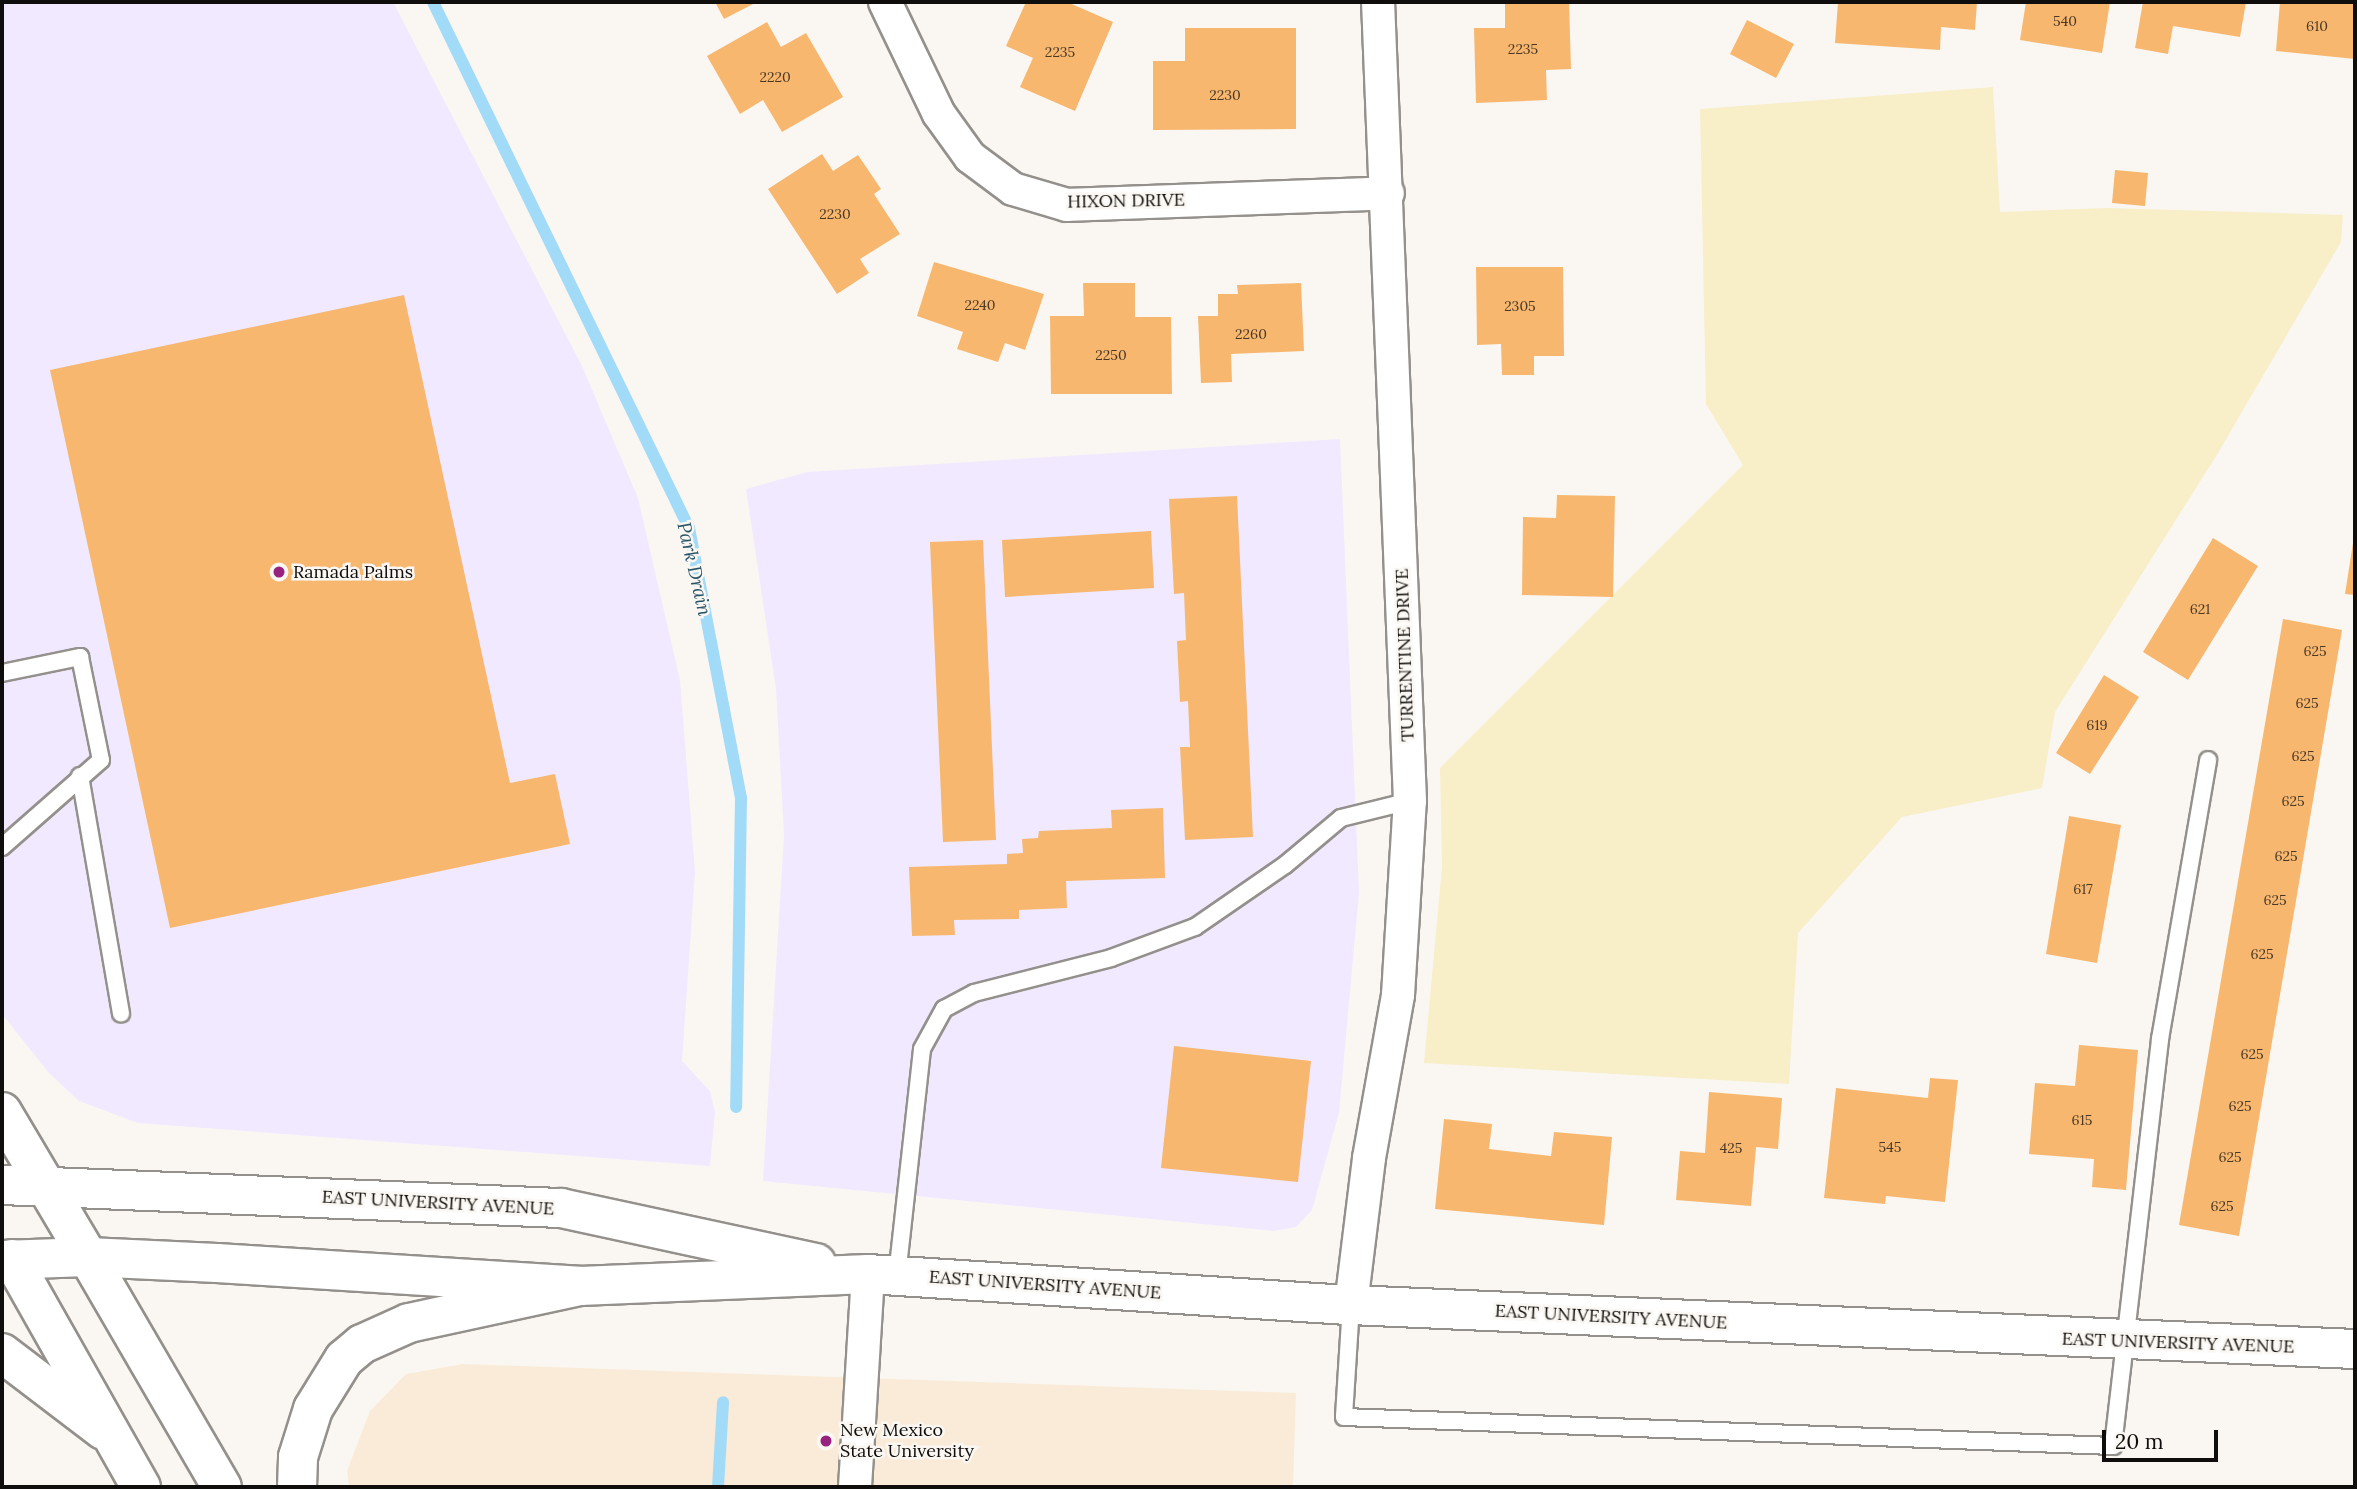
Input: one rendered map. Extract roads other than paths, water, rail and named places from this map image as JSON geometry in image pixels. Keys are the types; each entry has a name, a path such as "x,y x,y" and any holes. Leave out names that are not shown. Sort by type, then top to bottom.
{"main road":[{"path":"2,1112 222,1487"},
{"name":"EAST UNIVERSITY AVENUE","path":"2,1185 561,1208 883,1275"},
{"name":"EAST UNIVERSITY AVENUE","path":"5,1255 88,1257 580,1286 883,1275 1351,1305 2122,1341 2355,1349"},
{"path":"5,1255 141,1487"},
{"path":"297,1487 298,1457 313,1409 344,1359 362,1344 409,1323 580,1286"},
{"path":"2,1353 115,1439"}],"street":[{"name":"HIXON DRIVE","path":"885,2 939,114 970,157 1013,189 1067,205 1388,193"},
{"name":"TURRENTINE DRIVE","path":"1351,1305 1369,1158 1398,995 1410,802 1388,193 1378,2"},
{"path":"856,1487 883,1275"}],"lane":[{"path":"2,674 80,657 102,760 80,776 2,847"},
{"path":"1351,1305 1344,1418 2113,1446 2122,1341 2160,1039 2208,760"},
{"path":"80,776 121,1013"},
{"path":"883,1275 922,1049 944,1009 974,993 1111,958 1195,927 1285,865 1341,818 1410,802"}],"waterway":[{"name":"Park Drain","path":"433,2 689,528 741,798 736,1107"},
{"name":"Park Drain","path":"718,1487 723,1402"}],"place":[{"name":"Ramada Palms","path":"279,572"},
{"name":"New Mexico State University","path":"826,1441"}]}
